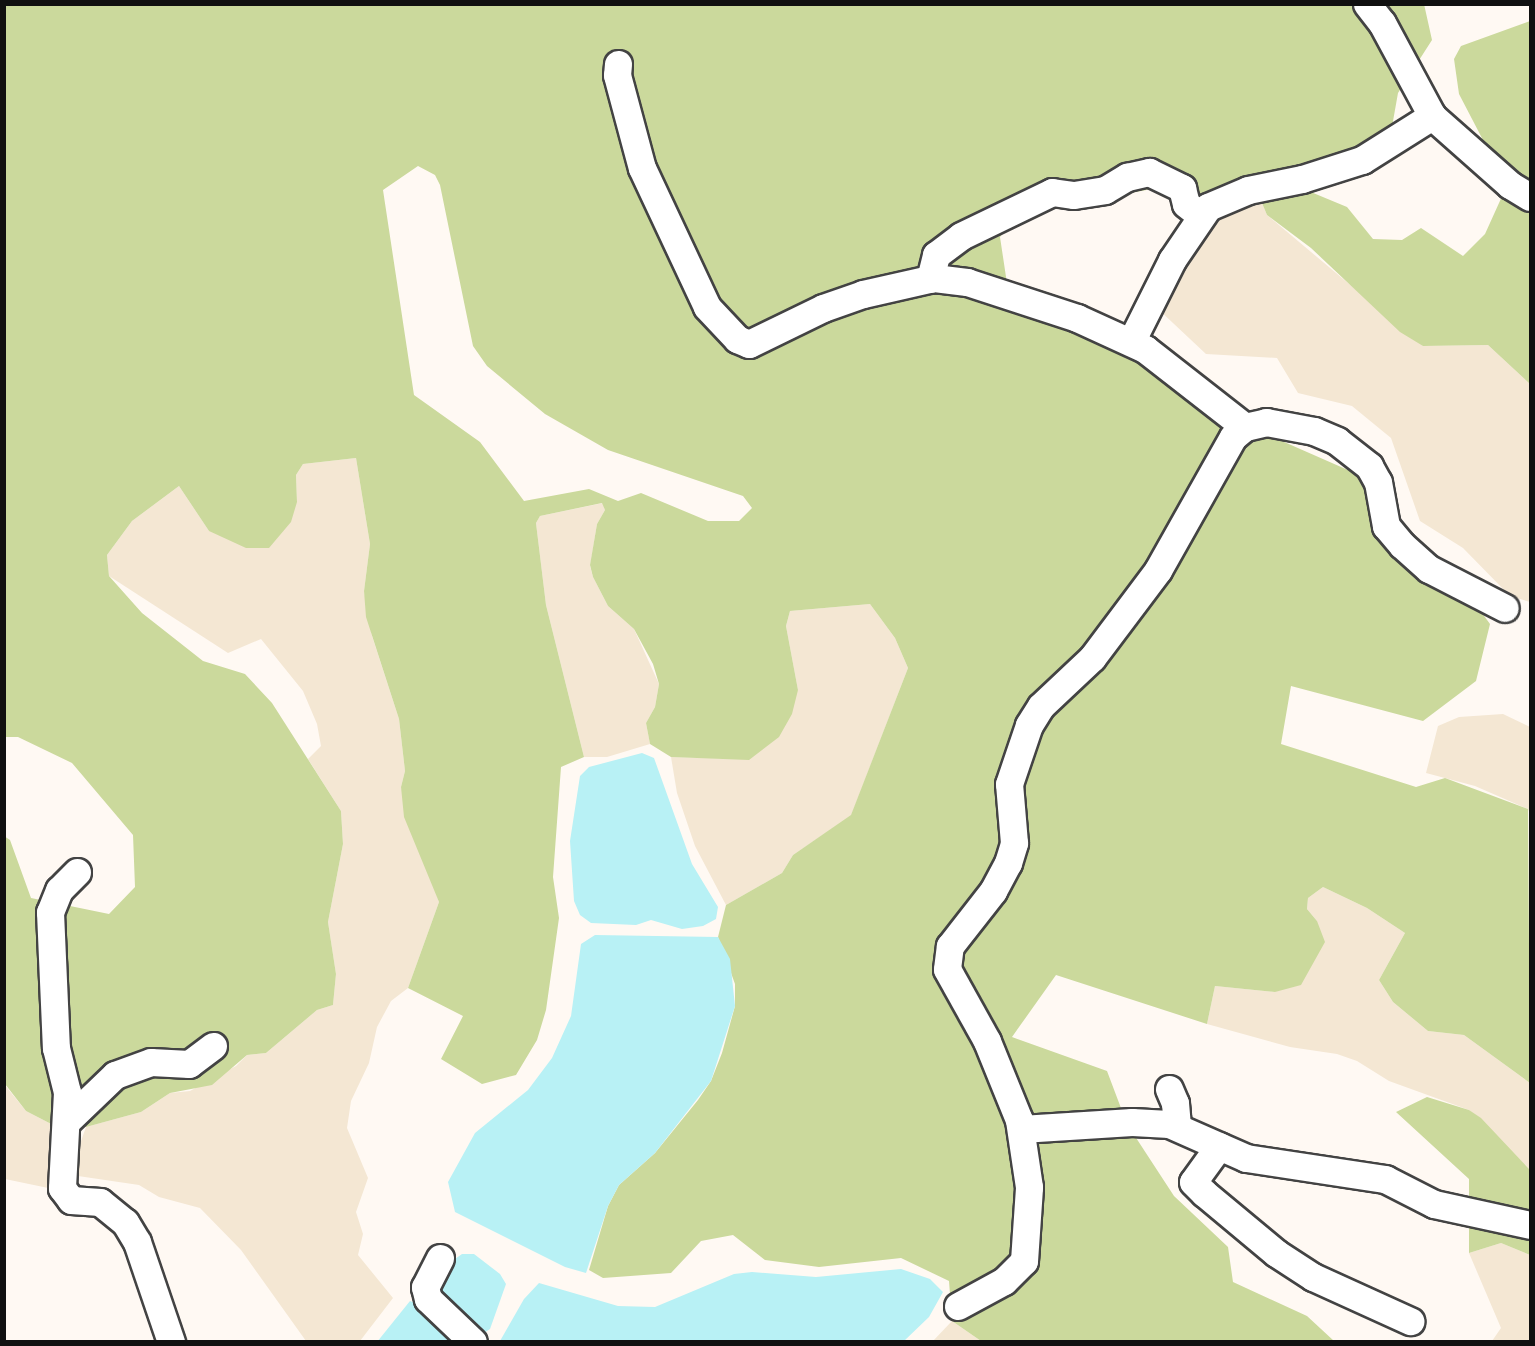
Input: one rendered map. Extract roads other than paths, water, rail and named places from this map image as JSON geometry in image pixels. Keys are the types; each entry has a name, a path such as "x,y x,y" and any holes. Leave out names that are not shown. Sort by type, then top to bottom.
{"street":[{"path":"1367,4 1382,23 1432,116 1510,185 1530,197"},
{"path":"618,64 617,75 642,168 707,308 737,339 749,344 823,308 863,294 930,279 967,282 1016,296 1131,342 1245,427"},
{"path":"1131,342 1200,214 1223,199 1248,190 1302,179 1362,160 1432,116"},
{"path":"930,279 936,255 961,236 1052,192 1074,195 1105,190 1127,177 1149,172 1177,184 1186,204 1200,214"},
{"path":"958,1306 1004,1281 1024,1260 1029,1187 1021,1129 987,1041 947,969 950,946 993,891 1008,863 1014,843 1009,784 1029,725 1041,706 1092,658 1115,631 1158,570 1233,437 1245,427 1266,422 1314,431 1337,441 1370,466 1378,482 1386,526 1402,544 1429,569 1505,608"},
{"path":"77,872 59,890 50,912 56,1048 67,1092 68,1120 64,1194 71,1200 100,1202 125,1222 136,1242 171,1341"},
{"path":"68,1120 115,1075 151,1062 189,1064 213,1046"},
{"path":"1169,1089 1175,1103 1177,1127"},
{"path":"1021,1129 1132,1122 1177,1127 1246,1158 1385,1179 1434,1204 1530,1225"},
{"path":"1219,1146 1193,1182 1204,1193 1276,1253 1313,1277 1410,1322"},
{"path":"440,1258 425,1287 428,1299 473,1341"}],"water":[{"path":"642,753 654,758 692,864 718,907 716,919 703,926 682,929 651,920 636,925 591,923 580,915 574,901 570,841 580,776 589,767"},
{"path":"595,935 718,937 730,959 735,1006 711,1081 655,1153 619,1185 608,1206 586,1273 565,1267 455,1212 448,1182 475,1133 528,1090 552,1058 571,1016 581,944"},
{"path":"462,1254 474,1254 500,1274 506,1284 490,1329 481,1335 438,1301 438,1278 445,1266"},
{"path":"901,1269 930,1279 943,1292 929,1317 904,1341 500,1341 524,1299 539,1283 618,1306 655,1307 734,1274 752,1272 816,1277"},
{"path":"410,1301 418,1304 460,1342 377,1342"}]}
